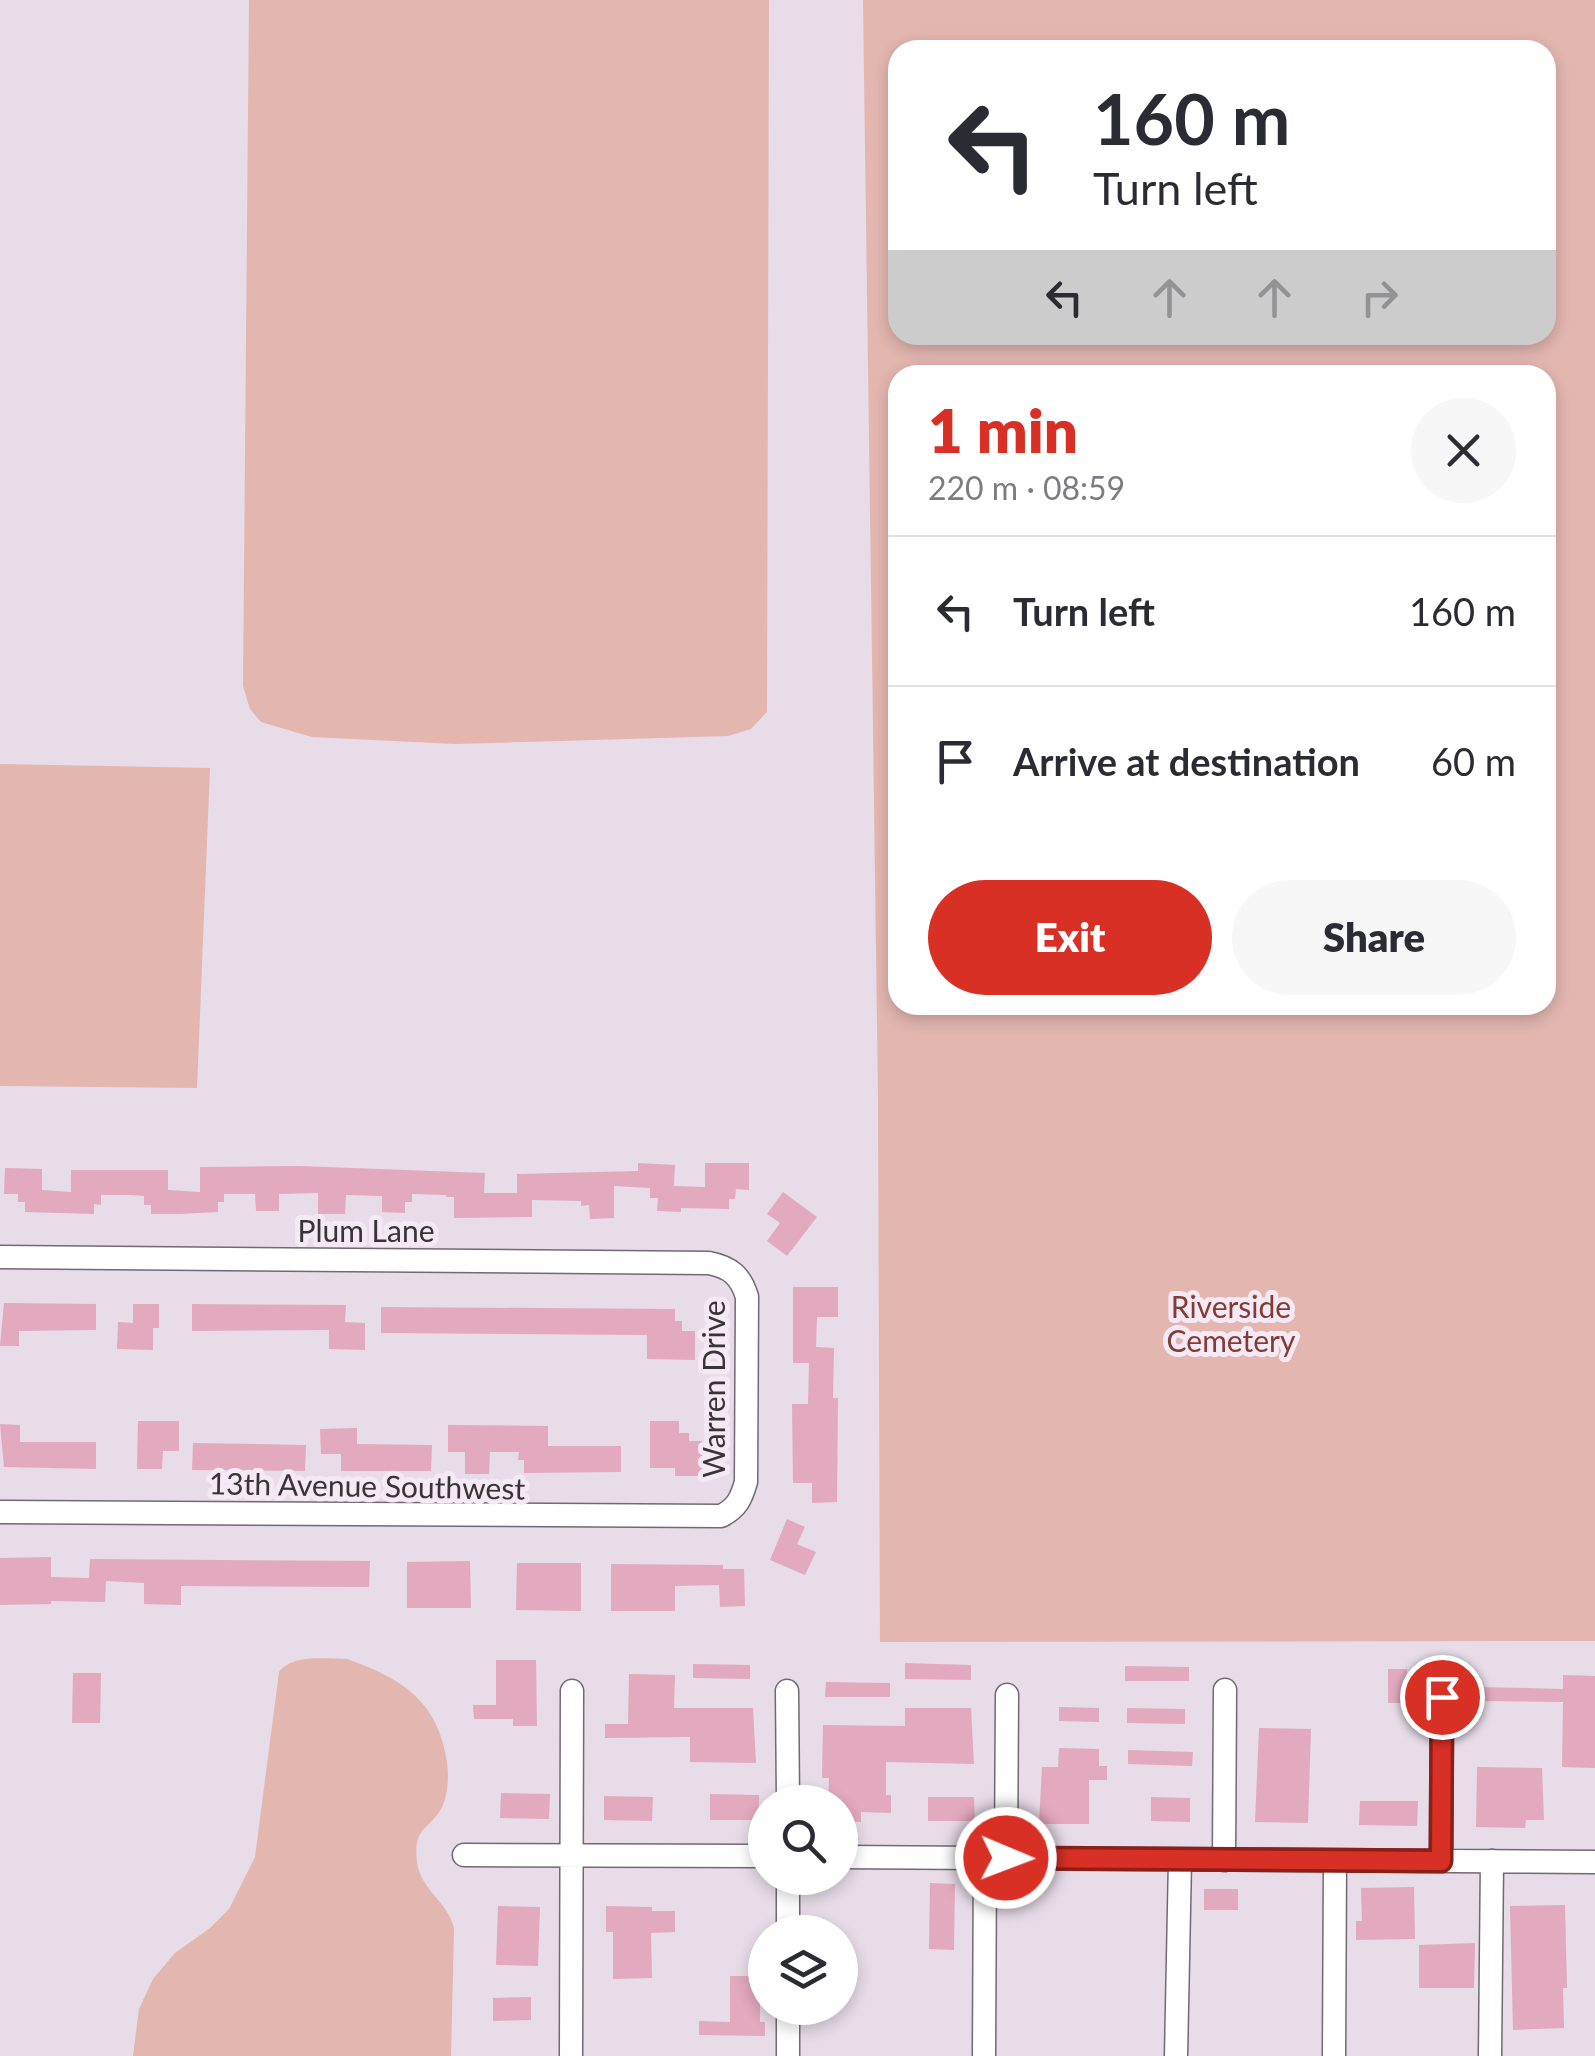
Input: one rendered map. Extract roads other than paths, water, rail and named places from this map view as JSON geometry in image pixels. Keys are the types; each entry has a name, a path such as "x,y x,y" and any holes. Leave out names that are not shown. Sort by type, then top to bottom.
{"street":[{"name":"Plum Lane","path":"0,1257 708,1263 730,1270"},
{"name":"Warren Drive","path":"730,1270 744,1286 747,1298 746,1482 740,1502 732,1511"},
{"name":"13th Avenue Southwest","path":"0,1512 710,1518 732,1511"},
{"path":"1224,1860 1225,1690"},
{"path":"571,2056 572,1691"},
{"path":"788,1691 788,1785"},
{"path":"984,2056 1008,1695"},
{"path":"1441,1861 1442,1697"},
{"path":"464,1855 748,1856"},
{"path":"858,1857 1595,1862"},
{"path":"1176,2056 1180,1860"},
{"path":"1334,2056 1335,1861"},
{"path":"1490,2056 1492,1861"},
{"path":"788,2025 788,2056"}],"park label":[{"name":"Riverside Cemetery","path":"1231,1323"}]}
